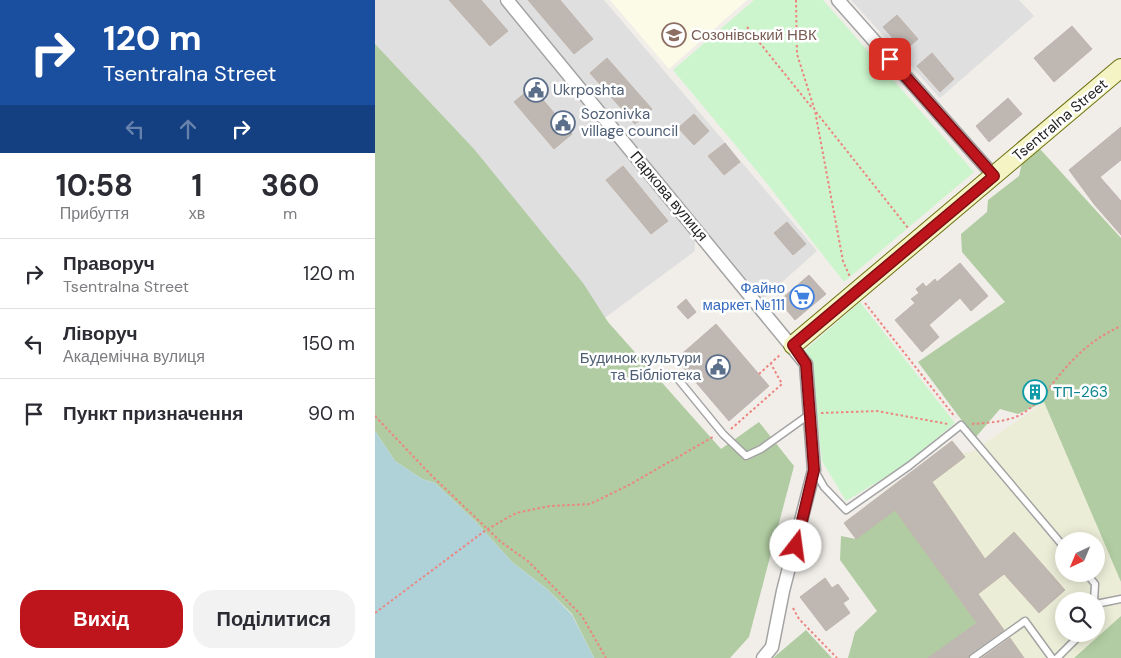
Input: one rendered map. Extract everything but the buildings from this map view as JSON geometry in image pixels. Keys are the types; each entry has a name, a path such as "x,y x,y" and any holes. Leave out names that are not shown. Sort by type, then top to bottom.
{"street":[{"name":"Паркова вулиця","path":"507,0 793,345 806,364 814,470 783,591 772,647 763,658"},
{"path":"838,0 994,176"},
{"name":"Tsentralna Street","path":"793,345 855,290 1120,70"}],"lane":[{"path":"678,379 723,434 746,456 761,449 811,414"},
{"path":"814,470 824,487 846,510 909,466 961,425 1055,536"},
{"path":"1105,601 1121,599"},
{"path":"973,658 1025,621 1052,658"},
{"path":"1057,658 1073,642"}],"path":[{"path":"795,0 797,54 815,111 843,261 855,290 961,425"},
{"path":"747,27 917,239"},
{"path":"811,414 838,410 877,411 936,423 961,425 995,422 1017,416 1031,408 1069,364 1097,337 1121,326"},
{"path":"759,374 776,360"},
{"path":"375,613 487,530 516,514 550,506 590,504 627,486 708,439 723,434 736,426 783,384 771,364"},
{"path":"375,416 487,530 529,562 582,616 606,658"},
{"path":"783,591 799,619 837,658"}],"shaded area":[{"path":"375,0 498,0 695,236 695,251 602,320 375,59"},
{"path":"514,0 604,0 817,251 763,299"},
{"name":"Созонівський НВК","path":"610,0 747,0 669,69"},
{"path":"851,0 1019,0 1034,16 940,98"},
{"path":"1044,402 1100,532 1055,532 1055,582 1105,582 1105,545 1121,582 1121,616 1105,630 1105,592 1055,592 1055,642 1092,642 1074,658 928,658 976,622 856,539 844,523 952,441 962,453 972,452"}],"green space":[{"path":"754,0 823,0 974,172 844,282 761,176 673,70"},
{"path":"375,44 474,149 583,283 608,322 721,449 759,422 794,466 749,637 730,658 594,658 572,614 547,589 512,562 475,521 435,483 422,479 395,461 375,431"},
{"path":"1040,149 1121,238 1121,582 1105,545 1105,532 1100,532 1044,402 1018,414 1000,409 975,438 918,362 1005,302 962,252 961,234 987,212 988,200 1019,176 1022,163"},
{"path":"860,302 955,423 902,467 846,501 822,461 812,364 803,352"},
{"path":"895,510 977,623 928,658 848,658 855,632 877,611 840,560 841,536 856,539"},
{"path":"1121,616 1121,658 1074,658 1092,642 1105,642 1105,630"},
{"path":"806,630 832,658 773,658"}],"water":[{"path":"375,431 395,461 422,479 435,483 475,521 512,562 547,589 572,615 594,658 375,658"}],"place":[{"name":"Созонівський НВК","path":"674,35"},
{"name":"Ukrposhta","path":"536,90"},
{"name":"Sozonivka village council","path":"563,123"},
{"name":"Файно маркет №111","path":"802,297"},
{"name":"Будинок культури та Бібліотека","path":"718,367"},
{"name":"ТП-263","path":"1035,392"}],"route":[{"path":"796,546 814,470 806,364 793,345 855,290 994,176 890,59"}]}
